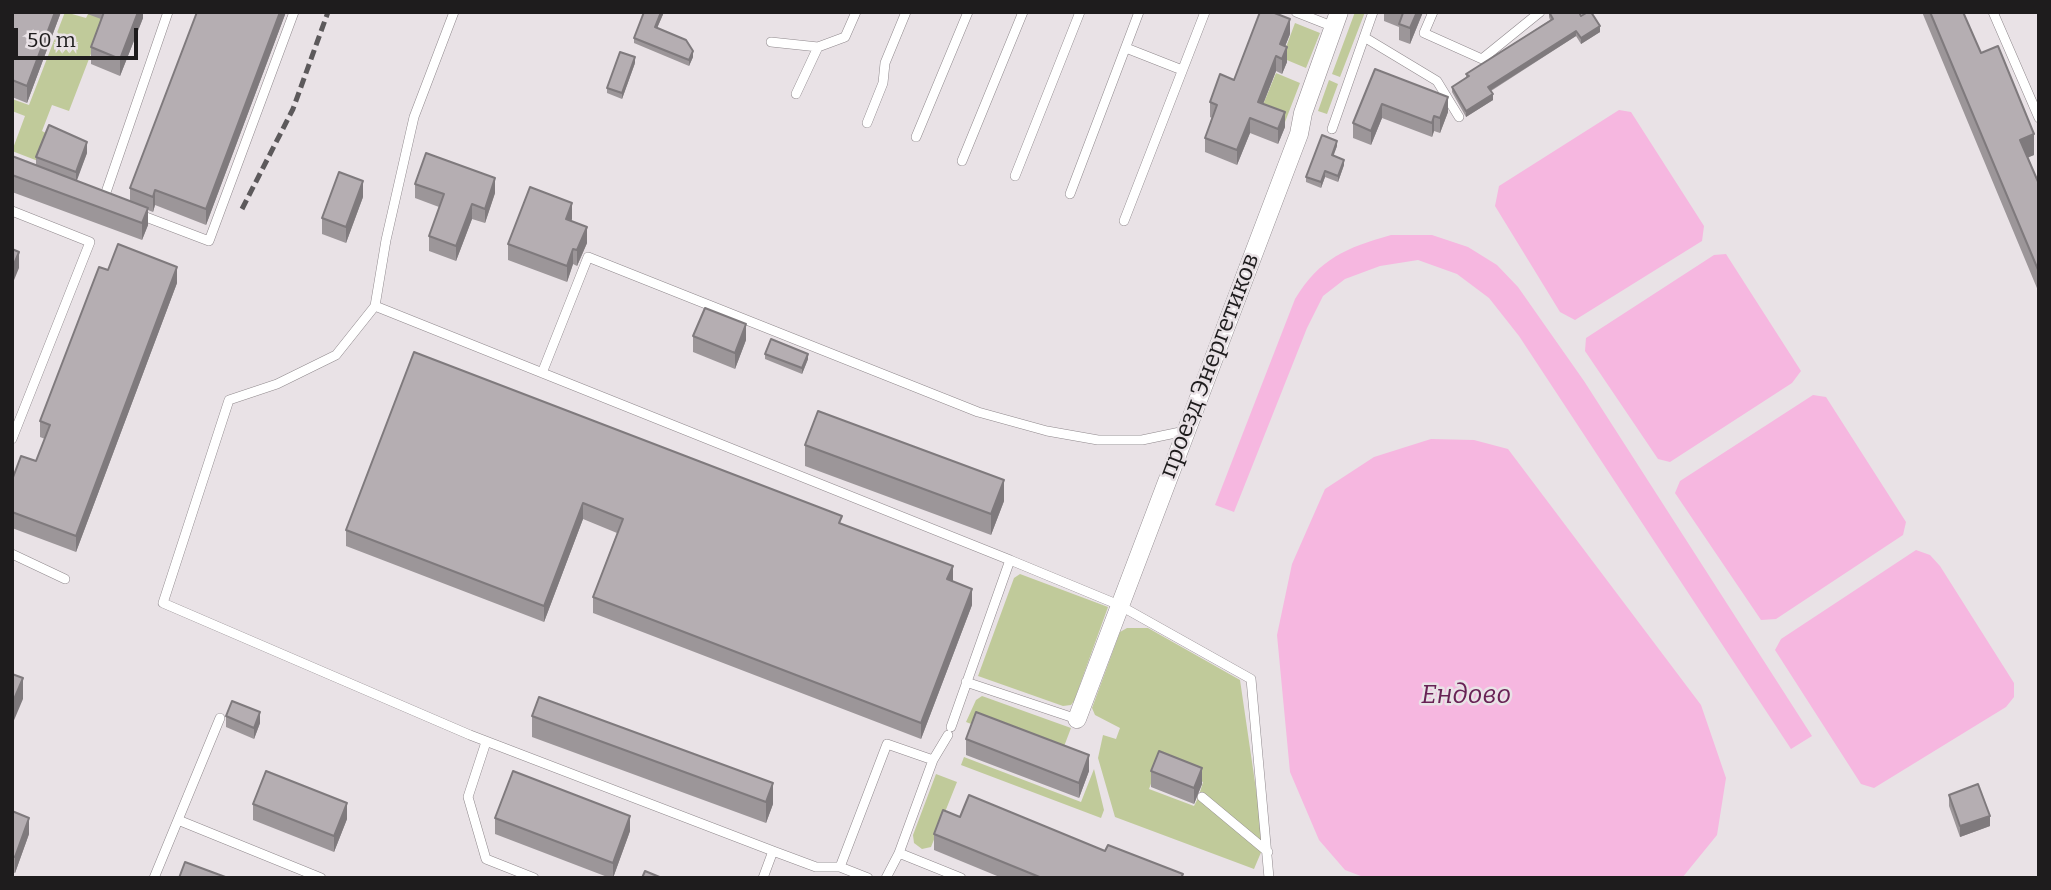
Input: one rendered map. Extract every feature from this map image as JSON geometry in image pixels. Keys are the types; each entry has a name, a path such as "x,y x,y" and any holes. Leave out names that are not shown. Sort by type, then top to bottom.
{"street":[{"name":"проезд Энергетиков","path":"1077,719 1299,134 1303,113 1336,20"}],"lane":[{"path":"103,201 168,12"},
{"path":"127,210 209,241 294,12"},
{"path":"454,12 414,117 386,240 375,306 336,355 277,384 229,400 163,603 486,742 816,867 840,867 868,878"},
{"path":"771,42 818,47 845,37 856,12"},
{"path":"867,123 883,83 885,63 906,12"},
{"path":"916,137 968,12"},
{"path":"962,161 1023,12"},
{"path":"1015,176 1080,12"},
{"path":"1070,194 1139,12"},
{"path":"1124,221 1205,12"},
{"path":"1296,12 1336,20"},
{"path":"1332,128 1373,12"},
{"path":"1433,12 1424,33 1482,59 1539,12"},
{"path":"1993,12 2039,118"},
{"path":"1364,37 1437,81 1460,117"},
{"path":"796,94 818,47"},
{"path":"1126,48 1182,70"},
{"path":"90,196 115,205"},
{"path":"12,211 90,242 12,439"},
{"path":"542,373 588,257 978,412 1047,431 1098,440 1142,440 1185,431"},
{"path":"375,306 1119,604 1251,679 1269,878"},
{"path":"12,554 65,579"},
{"path":"886,878 900,853 933,760 949,731 1010,560"},
{"path":"966,682 1077,719"},
{"path":"154,878 220,718"},
{"path":"486,742 468,797 486,859 534,878"},
{"path":"840,867 887,744 933,760"},
{"path":"1202,797 1268,852"},
{"path":"178,820 321,878"},
{"path":"763,878 773,851"},
{"path":"900,853 961,878"}],"green space":[{"path":"65,12 86,18 89,12 107,12 69,111 52,105 42,131 48,134 38,161 12,151 25,116 12,111 12,99 29,105"},
{"path":"1355,12 1365,12 1340,77 1332,74"},
{"path":"1295,23 1320,33 1306,68 1282,58"},
{"path":"1276,73 1300,83 1285,122 1260,112"},
{"path":"1329,80 1338,84 1327,114 1318,111"},
{"path":"1020,574 1108,607 1071,705 1063,706 978,676 1014,578"},
{"path":"1127,628 1148,628 1240,680 1264,844 1200,792 1203,782 1158,765 1149,789 1194,806 1198,798 1262,850 1254,869 1115,817 1098,758 1103,735 1116,739 1120,728 1095,715 1092,708 1120,632"},
{"path":"982,696 1071,728 1060,757 966,722 976,700"},
{"path":"964,757 1081,802 1094,769 1104,810 1101,818 961,765"},
{"path":"936,774 957,782 931,847 922,849 914,843 913,835"}],"water":[{"path":"1619,110 1631,112 1704,226 1702,241 1575,320 1560,312 1495,206 1499,186"},
{"path":"1391,235 1432,235 1468,247 1497,265 1518,287 1584,381 1812,736 1791,749 1519,336 1489,298 1457,274 1418,260 1380,266 1345,279 1323,296 1307,328 1234,512 1215,505 1295,299 1304,285 1324,264 1336,256"},
{"path":"1726,254 1801,371 1792,383 1670,462 1658,459 1585,351 1586,338 1714,255"},
{"path":"1813,395 1826,397 1906,522 1903,535 1776,619 1761,620 1675,493 1680,481"},
{"name":"Ендово","path":"1431,439 1474,440 1508,449 1701,705 1726,778 1717,835 1682,878 1366,878 1345,870 1319,840 1290,772 1277,635 1292,564 1325,489 1374,457"},
{"path":"1916,550 1930,555 1940,566 2014,683 2014,697 2006,707 1874,788 1861,784 1775,650 1781,639"}],"building":[{"path":"12,12 55,12 27,86 12,80"},
{"path":"104,12 138,12 120,59 91,47"},
{"path":"197,12 280,12 206,209 155,190 153,197 130,188"},
{"path":"644,12 661,12 655,27 686,40 693,51 689,60 634,38"},
{"path":"1260,12 1272,12 1290,19 1280,44 1287,47 1282,59 1276,56 1258,102 1285,112 1278,129 1250,118 1237,150 1205,138 1217,105 1210,102 1220,74 1234,80"},
{"path":"1402,12 1417,12 1410,28 1399,24"},
{"path":"1549,12 1579,12 1581,16 1591,12 1600,26 1581,38 1576,31 1488,87 1493,94 1466,111 1452,87 1469,76 1466,74 1553,19"},
{"path":"1930,12 1963,12 1981,53 1998,46 2034,134 2020,140 2039,184 2039,272"},
{"path":"620,52 635,57 622,93 607,88"},
{"path":"1375,69 1448,97 1440,118 1434,116 1432,123 1382,104 1371,131 1353,123"},
{"path":"49,125 87,142 76,172 36,157"},
{"path":"1322,135 1337,141 1332,155 1344,160 1338,176 1325,171 1321,182 1306,177"},
{"path":"426,153 495,178 485,209 472,204 456,246 429,236 444,194 415,184"},
{"path":"12,156 148,208 142,223 12,175"},
{"path":"339,172 363,181 346,227 322,218"},
{"path":"530,187 572,203 566,219 587,227 577,250 573,249 567,266 508,244"},
{"path":"118,244 177,267 76,536 12,512 12,480 21,456 36,461 50,425 40,421 99,267 108,270"},
{"path":"12,249 19,252 12,269"},
{"path":"705,308 746,324 735,353 693,336"},
{"path":"771,339 808,354 802,368 765,354"},
{"path":"414,352 842,516 839,523 953,566 947,579 972,589 921,723 593,597 623,519 583,503 544,606 346,530"},
{"path":"818,411 1004,480 991,514 805,445"},
{"path":"12,674 23,678 12,704"},
{"path":"539,697 773,783 766,802 532,716"},
{"path":"232,701 260,712 254,728 226,716"},
{"path":"976,712 1089,755 1079,783 966,739"},
{"path":"1159,751 1202,768 1194,788 1151,771"},
{"path":"266,771 347,803 334,836 253,804"},
{"path":"513,771 630,816 613,863 495,818"},
{"path":"1978,784 1990,816 1960,826 1949,795"},
{"path":"969,795 1105,851 1108,845 1183,874 1181,878 1042,878 934,834 943,810 960,817"},
{"path":"12,811 29,818 15,857 12,856"},
{"path":"185,862 228,878 179,878"},
{"path":"645,871 662,878 642,878"}],"railway":[{"path":"242,209 293,109 328,12"}]}
